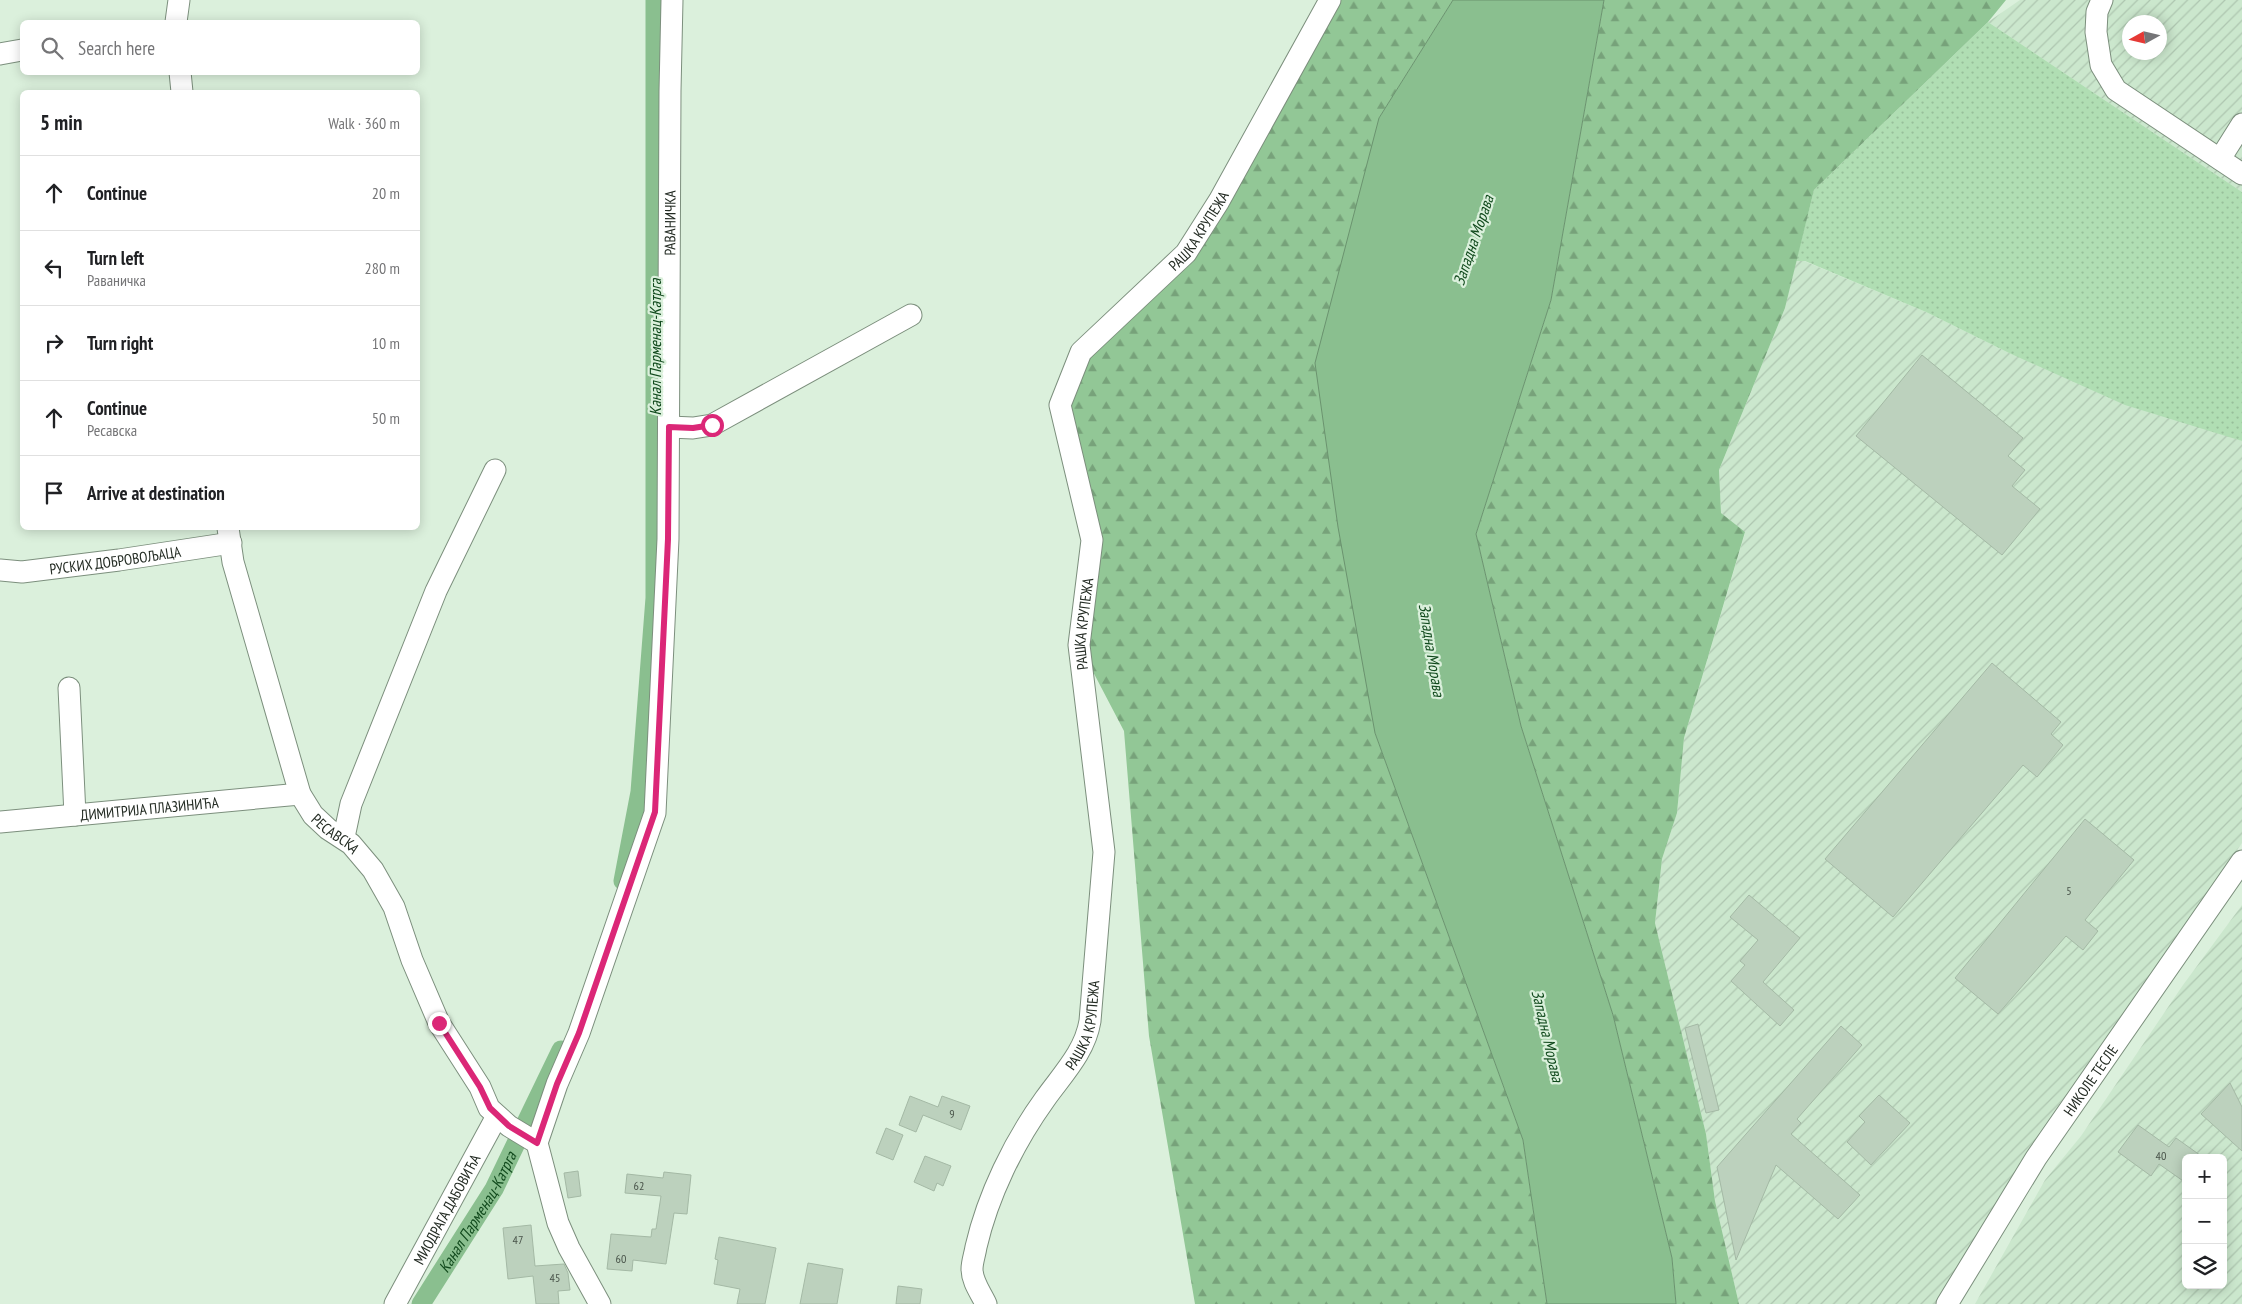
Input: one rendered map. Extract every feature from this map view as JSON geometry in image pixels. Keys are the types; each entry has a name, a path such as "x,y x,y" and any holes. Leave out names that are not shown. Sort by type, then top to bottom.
{"street":[{"path":"176,20 179,0"},
{"name":"РАВАНИЧКА","path":"532,1140 579,1033 655,812 668,539 672,0"},
{"name":"РАШКА КРУПЕЖА","path":"986,1304 975,1282 972,1268 981,1227 1004,1171 1020,1140 1043,1101 1079,1053 1088,1032 1104,852 1079,645 1092,540 1060,405 1081,352 1186,253 1219,201 1330,0"},
{"path":"2102,0 2097,12 2096,32 2101,65 2116,90 2242,174"},
{"path":"0,54 20,50"},
{"path":"180,75 182,90"},
{"path":"2220,159 2242,124"},
{"path":"669,427 693,428 712,425 911,315"},
{"path":"344,837 351,804 428,609 495,470"},
{"name":"РЕСАВСКА","path":"230,535 233,562 300,794 313,815 328,829 344,837 374,870 394,907 412,960 439,1023 480,1087 490,1108 503,1121"},
{"name":"РУСКИХ ДОБРОВОЉАЦА","path":"0,570 22,572 119,560 230,535"},
{"path":"68,688 75,815"},
{"name":"ДИМИТРИЈА ПЛАЗИНИЋА","path":"0,822 300,794"},
{"name":"НИКОЛЕ ТЕСЛЕ","path":"1947,1304 2036,1158 2242,861"},
{"path":"503,1121 532,1140 558,1223 569,1248 600,1304"},
{"name":"МИОДРАГА ДАБОВИЋА","path":"395,1304 503,1121"}],"shaded area":[{"path":"2020,0 2242,0 2242,192 1988,22"},
{"path":"1988,22 2242,192 2242,441 2125,405 2009,353 1926,312 1805,261 1796,261 1814,190"},
{"path":"1796,261 1804,261 1926,312 2009,353 2242,441 2242,843 2039,1133 1936,1304 1739,1304 1715,1201 1706,1134 1655,923 1662,859 1677,813 1684,738 1745,533 1721,513 1719,470 1785,308"},
{"path":"2242,905 2242,1304 1975,1304 2045,1180 2081,1136 2183,985"}],"green space":[{"path":"1330,0 1453,0 1379,118 1375,733 1523,1140 1547,1304 1195,1304 1149,1036 1124,731 1079,645 1092,540 1060,405 1081,352 1186,253"},
{"path":"1604,0 2006,0 1988,22 1814,190 1785,308 1719,470 1721,513 1745,532 1684,738 1677,813 1662,859 1655,923 1706,1134 1715,1201 1739,1304 1676,1304 1672,1258 1613,1015 1521,726 1476,534 1551,300"}],"water":[{"name":"Западна Морава","path":"1453,0 1604,0 1551,300 1476,534 1521,726 1613,1015 1672,1258 1676,1304 1547,1304 1523,1140 1375,733 1338,527 1315,363 1379,118"}],"building":[{"path":"1922,355 2023,438 2008,456 2025,470 2012,486 2040,509 2002,555 1856,436"},
{"path":"1992,663 2061,722 2051,734 2063,745 2037,777 2023,765 1893,917 1825,859"},
{"path":"2085,819 2134,860 2085,920 2098,931 2083,950 2066,936 1998,1014 1955,978"},
{"path":"1749,895 1800,938 1763,982 1794,1010 1780,1026 1731,981 1745,965 1740,961 1758,940 1730,917"},
{"path":"1698,1024 1719,1110 1706,1113 1685,1028"},
{"path":"1841,1026 1862,1045 1797,1119 1801,1123 1791,1134 1860,1195 1838,1219 1776,1165 1736,1260 1717,1167"},
{"path":"2230,1083 2242,1107 2242,1151 2201,1114"},
{"path":"1879,1095 1910,1123 1871,1165 1847,1142 1865,1122 1859,1116"},
{"path":"910,1096 938,1107 942,1096 970,1106 961,1130 923,1115 916,1132 899,1125"},
{"path":"2138,1125 2169,1147 2176,1138 2198,1154 2182,1154 2182,1180 2159,1164 2151,1176 2118,1152"},
{"path":"886,1128 903,1135 893,1160 876,1153"},
{"path":"925,1156 951,1166 943,1186 937,1183 934,1191 914,1182"},
{"path":"578,1171 581,1196 568,1198 564,1173"},
{"path":"664,1172 691,1175 687,1214 674,1213 666,1264 633,1260 632,1271 607,1269 611,1234 651,1237 652,1229 656,1229 661,1196 625,1193 627,1174 663,1178"},
{"path":"531,1225 535,1266 564,1264 568,1273 570,1290 558,1291 559,1304 536,1304 533,1276 508,1279 503,1228"},
{"path":"719,1237 776,1248 765,1304 737,1304 740,1289 714,1284 718,1260 715,1259"},
{"path":"808,1263 843,1269 837,1304 800,1304"},
{"path":"898,1286 922,1289 920,1304 896,1304"}],"waterway":[{"name":"Канал Парменац-Катрга","path":"623,881 640,792 655,598 655,0"},
{"name":"Канал Парменац-Катрга","path":"421,1304 494,1189 561,1050"}],"route":[{"path":"439,1023 480,1087 490,1108 509,1126 537,1143 557,1084 579,1033 655,812 668,539 669,427 693,428 712,425"}]}
